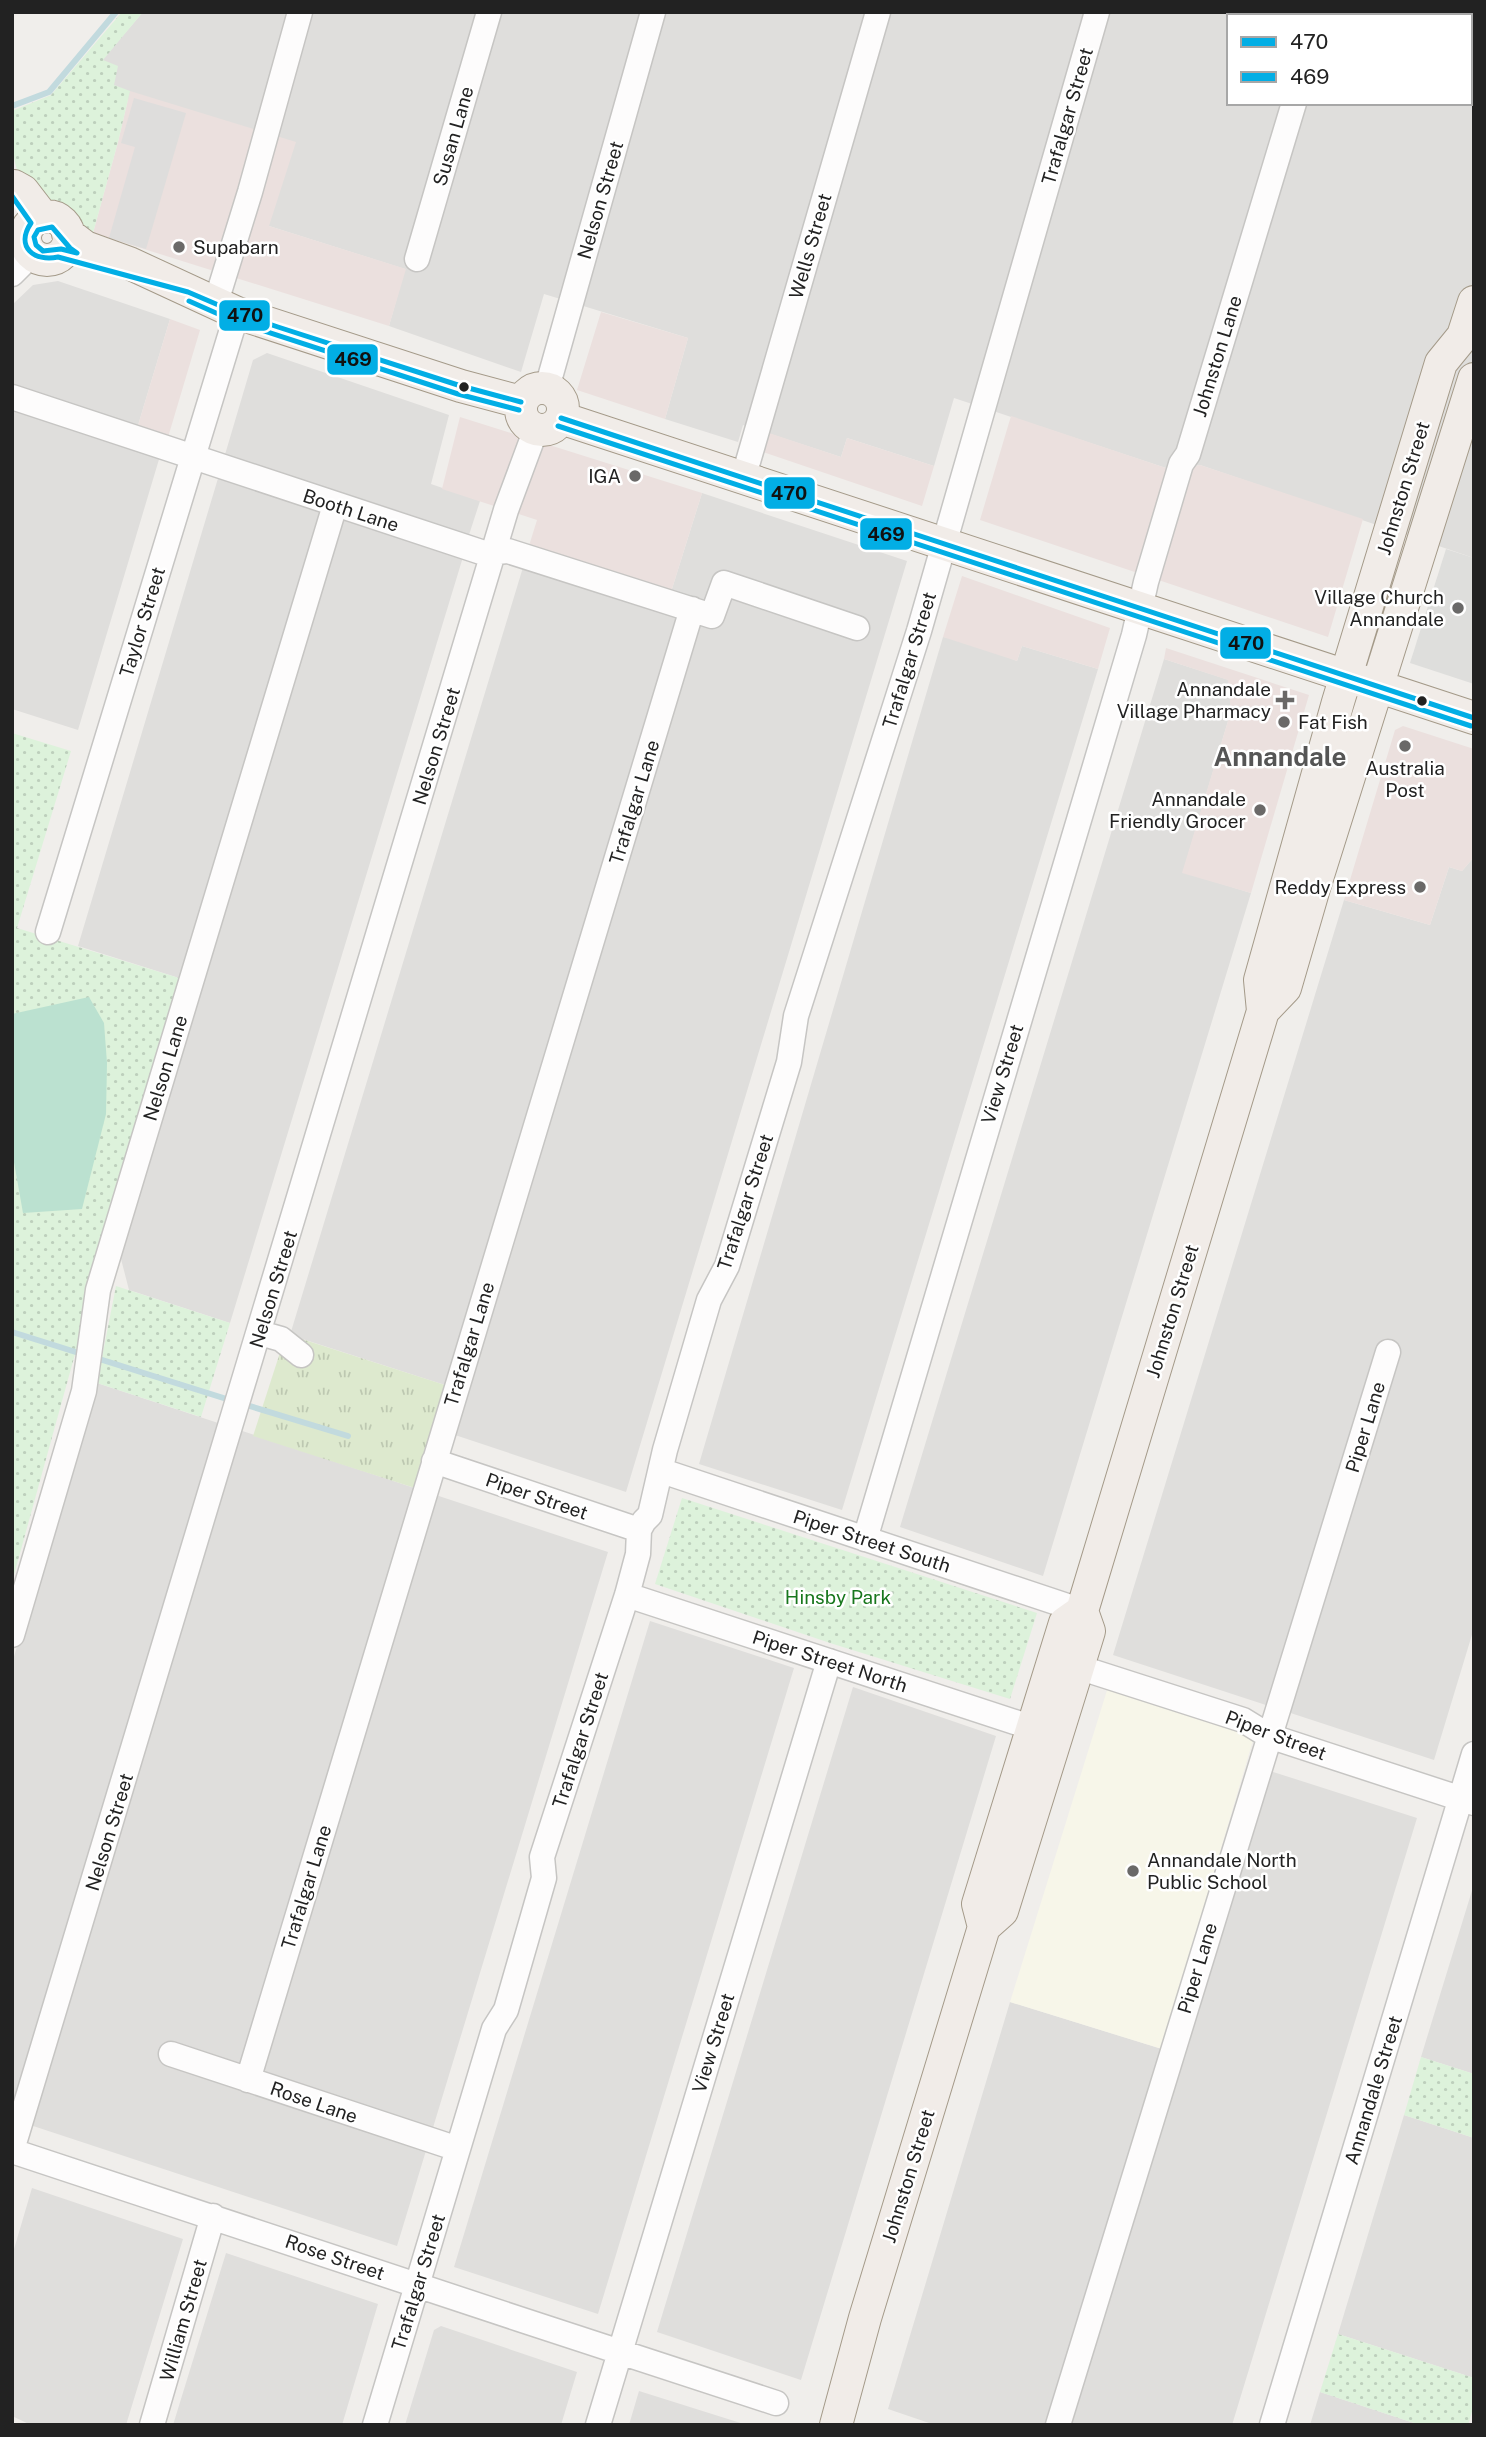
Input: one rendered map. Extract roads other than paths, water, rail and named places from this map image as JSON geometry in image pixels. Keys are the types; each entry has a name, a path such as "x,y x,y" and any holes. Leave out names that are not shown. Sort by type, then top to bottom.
{"main road":[{"path":"13,190 23,191 41,243 461,386 534,395 522,418 530,427 549,423 743,479 1474,718"},
{"name":"Johnston Street","path":"984,1927 1002,1911 1078,1667 1088,1631 1082,1611 1263,1012 1260,980 1346,677 1441,363 1468,350 1474,302"},
{"name":"Johnston Street","path":"1263,1012 1285,988 1474,379"},
{"name":"Johnston Street","path":"836,2425 869,2305 984,1927 978,1903 1065,1623 1082,1611"}],"street":[{"name":"Taylor Street","path":"48,932 192,458 214,302 250,192 300,12"},
{"name":"Susan Lane","path":"417,260 489,12"},
{"name":"Nelson Street","path":"534,395 653,12"},
{"name":"Wells Street","path":"743,479 878,12"},
{"name":"Trafalgar Street","path":"375,2425 494,2029 506,2010 544,1878 542,1857 627,1595 638,1555 639,1530 650,1515 665,1450 709,1300 727,1266 789,1062 796,1016 919,631 1097,12"},
{"name":"Johnston Lane","path":"1139,609 1181,464 1188,454 1293,105"},
{"name":"Booth Lane","path":"12,397 484,554 508,551 692,609"},
{"name":"Nelson Street","path":"12,2150 506,510 549,423"},
{"name":"Nelson Lane","path":"12,1635 84,1391 98,1290 335,505"},
{"path":"692,609 712,616 724,583 857,628"},
{"name":"Trafalgar Lane","path":"248,2080 692,609"},
{"name":"View Street","path":"865,1539 1134,635 1139,609"},
{"path":"260,1333 281,1339 301,1355"},
{"name":"Piper Lane","path":"1058,2425 1388,1352"},
{"name":"Piper Street","path":"434,1461 639,1530"},
{"name":"Piper Street South","path":"662,1471 1082,1611"},
{"name":"Piper Street North","path":"627,1595 1033,1728"},
{"name":"View Street","path":"597,2425 829,1661"},
{"name":"Piper Street","path":"1078,1667 1243,1720 1269,1736 1467,1801"},
{"name":"Annandale Street","path":"1272,2425 1467,1801 1474,1754"},
{"name":"Rose Lane","path":"171,2054 458,2149"},
{"name":"Rose Street","path":"12,2150 776,2403"},
{"name":"William Street","path":"152,2425 213,2216"}],"waterway":[{"path":"12,106 49,92 116,12"},
{"path":"12,1332 82,1354"},
{"path":"96,1358 233,1401"},
{"path":"243,1404 348,1436"}],"place":[{"name":"Supabarn","path":"179,247"},
{"name":"IGA","path":"635,476"},
{"name":"Village Church Annandale","path":"1458,608"},
{"name":"Annandale Village Pharmacy","path":"1285,700"},
{"name":"Fat Fish","path":"1284,722"},
{"name":"Australia Post","path":"1405,746"},
{"name":"Annandale Friendly Grocer","path":"1260,810"},
{"name":"Reddy Express","path":"1420,887"},
{"name":"Annandale North Public School","path":"1133,1871"}],"district":[{"name":"Annandale","path":"1280,757"}],"park label":[{"name":"Hinsby Park","path":"838,1597"}]}
